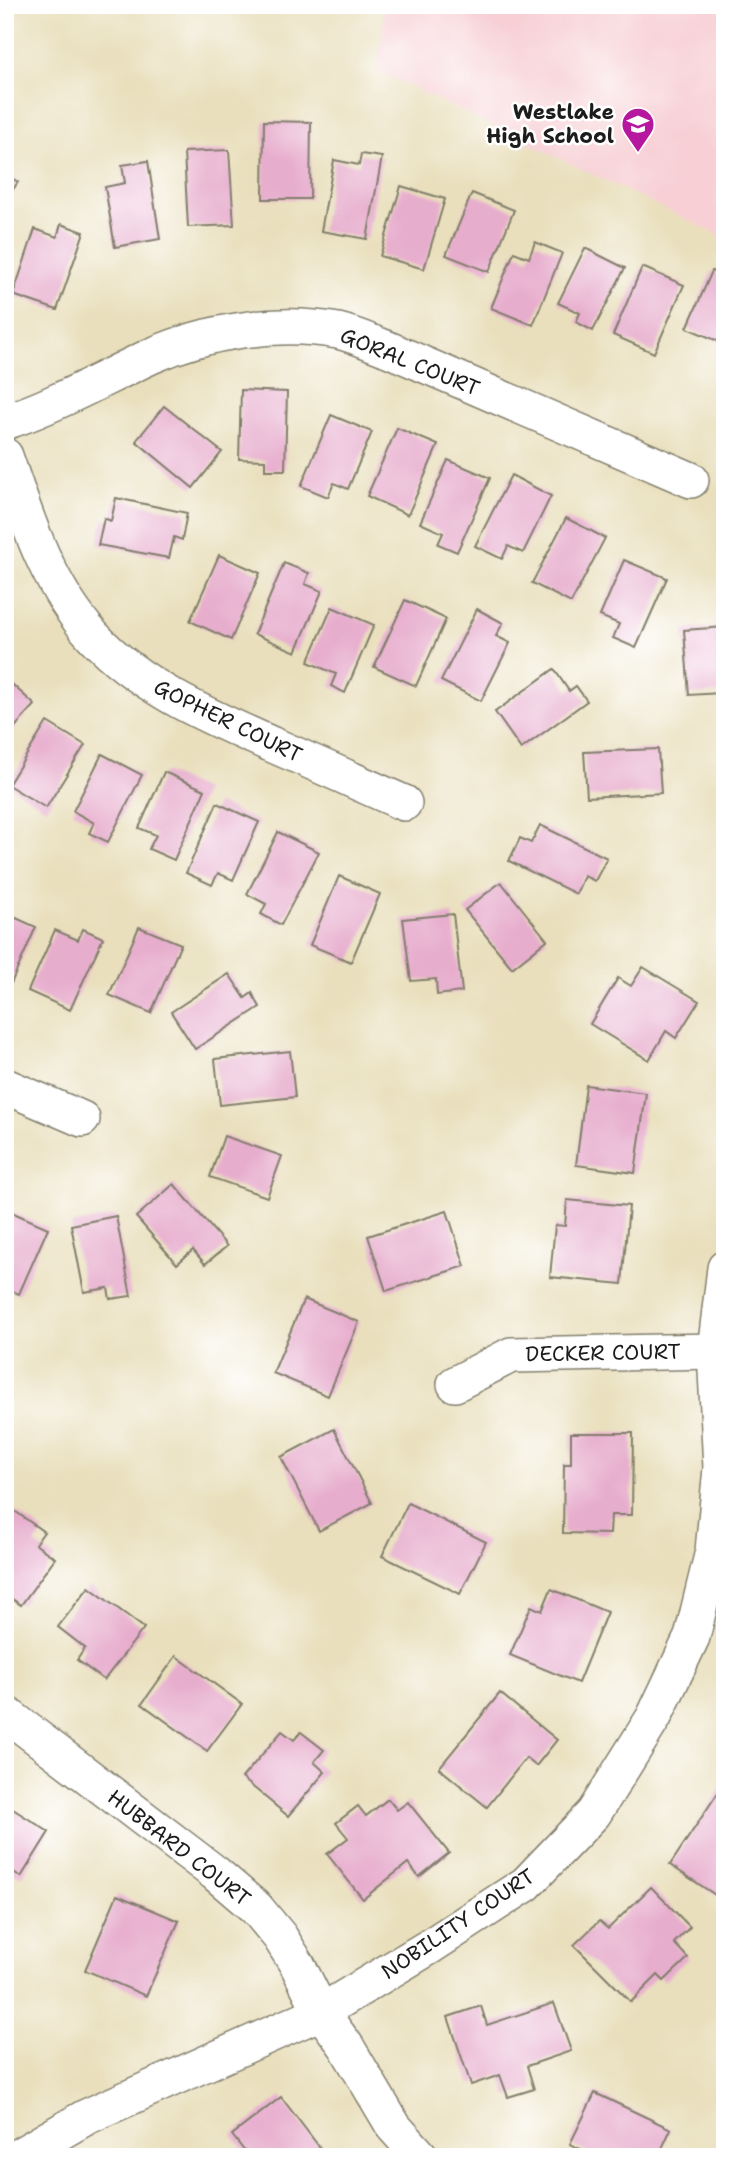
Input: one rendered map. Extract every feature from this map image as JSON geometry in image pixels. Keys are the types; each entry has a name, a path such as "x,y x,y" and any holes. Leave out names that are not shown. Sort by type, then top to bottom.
{"street":[{"name":"GORAL COURT","path":"5,422 33,413 152,356 190,341 273,327 318,328 341,332 388,349 691,480"},
{"name":"GOPHER COURT","path":"5,456 32,531 65,598 92,636 123,664 212,718 404,803"},
{"path":"5,1086 82,1119"},
{"name":"NOBILITY COURT","path":"17,2157 86,2116 321,2012 526,1884 594,1813 654,1717 692,1637 713,1551 721,1468 715,1351 725,1268"},
{"name":"DECKER COURT","path":"455,1384 511,1355 715,1351"},
{"name":"HUBBARD COURT","path":"5,1713 215,1873 256,1908 280,1937 321,2012 346,2046 394,2127 422,2157"}],"shaded area":[{"name":"Westlake High School","path":"385,5 725,5 725,238 378,71"}],"building":[{"path":"264,121 311,122 310,199 263,199"},
{"path":"229,150 234,225 188,227 184,152"},
{"path":"361,154 382,157 367,239 321,231 334,160 359,165"},
{"path":"148,161 160,239 115,247 105,187 125,183 122,165"},
{"path":"5,174 18,182 5,201"},
{"path":"401,186 445,199 424,269 380,256"},
{"path":"472,193 514,210 489,272 446,255"},
{"path":"61,224 84,232 57,310 13,295 35,229 57,237"},
{"path":"535,242 562,253 533,325 491,308 514,252 529,258"},
{"path":"585,248 625,268 593,331 576,322 580,313 558,303"},
{"path":"642,267 684,285 654,353 613,335"},
{"path":"712,271 725,277 725,344 687,328"},
{"path":"241,390 287,392 285,470 265,470 265,460 239,459"},
{"path":"164,406 222,452 193,488 136,441"},
{"path":"331,415 372,432 348,489 334,483 328,497 301,486"},
{"path":"397,428 438,445 408,515 367,496"},
{"path":"448,460 490,478 457,552 438,544 443,533 420,523"},
{"path":"511,475 551,496 523,553 508,546 502,559 475,546"},
{"path":"116,498 187,513 182,540 174,537 169,558 98,545 104,518 111,521"},
{"path":"566,518 605,538 571,603 532,583"},
{"path":"219,555 260,573 231,640 190,621"},
{"path":"624,560 667,578 636,648 613,638 619,624 600,616"},
{"path":"284,563 309,573 305,584 322,591 296,652 254,634"},
{"path":"405,600 446,619 416,686 374,667"},
{"path":"332,607 374,625 345,693 331,686 336,674 308,662"},
{"path":"477,609 503,623 496,636 510,643 481,701 441,681"},
{"path":"725,627 725,699 720,699 720,693 689,695 684,630"},
{"path":"554,669 569,691 576,686 587,701 521,749 495,712"},
{"path":"5,678 35,705 5,738"},
{"path":"47,722 85,745 46,808 8,785"},
{"path":"658,749 661,793 587,797 584,752"},
{"path":"102,754 142,775 108,842 89,833 94,823 73,811"},
{"path":"164,772 205,790 174,860 149,849 156,835 139,828"},
{"path":"217,803 259,822 233,880 218,873 212,885 186,873"},
{"path":"540,825 607,858 595,881 584,876 576,894 509,861 520,838 531,843"},
{"path":"278,832 319,852 281,925 261,914 266,904 247,894"},
{"path":"339,876 380,894 351,962 310,945"},
{"path":"501,882 547,940 512,968 465,910"},
{"path":"5,913 36,927 5,997"},
{"path":"453,914 462,992 437,995 436,979 411,981 403,919"},
{"path":"139,927 181,944 151,1013 109,995"},
{"path":"83,929 103,938 70,1010 28,991 55,930 78,940"},
{"path":"643,967 699,1001 676,1038 666,1031 649,1060 590,1024 618,978 631,986"},
{"path":"229,974 245,998 252,993 260,1007 195,1049 171,1012"},
{"path":"290,1051 295,1097 220,1105 215,1059"},
{"path":"586,1085 646,1093 635,1173 576,1165"},
{"path":"224,1136 282,1156 267,1197 210,1177"},
{"path":"174,1184 227,1246 205,1264 193,1250 177,1264 136,1217"},
{"path":"567,1200 629,1206 622,1284 550,1277 555,1225 565,1226"},
{"path":"9,1211 48,1228 19,1294 5,1288 5,1220"},
{"path":"447,1211 465,1266 386,1291 368,1236"},
{"path":"116,1216 131,1296 110,1299 108,1288 84,1292 71,1225"},
{"path":"304,1299 359,1322 328,1396 273,1373"},
{"path":"334,1429 372,1503 319,1531 281,1457"},
{"path":"571,1433 633,1433 632,1515 611,1515 610,1534 563,1533 564,1464 571,1464"},
{"path":"408,1503 486,1542 460,1594 382,1556"},
{"path":"5,1504 44,1532 35,1544 55,1558 21,1605 5,1594"},
{"path":"89,1587 144,1628 104,1680 77,1660 85,1648 58,1627"},
{"path":"551,1589 607,1612 578,1683 510,1655 531,1606 542,1611"},
{"path":"176,1656 242,1704 207,1751 142,1704"},
{"path":"500,1693 557,1740 536,1766 526,1758 487,1807 439,1768"},
{"path":"282,1731 294,1740 301,1732 324,1750 314,1762 325,1772 288,1816 242,1778"},
{"path":"725,1782 725,1890 720,1898 670,1865"},
{"path":"388,1799 397,1810 408,1802 449,1853 419,1877 408,1863 363,1899 327,1854 348,1838 336,1823 358,1806 366,1816"},
{"path":"5,1804 49,1832 21,1877 5,1866"},
{"path":"651,1887 690,1927 674,1943 688,1958 664,1981 658,1975 631,2002 574,1945 599,1921 608,1929"},
{"path":"117,1895 179,1921 146,1996 85,1970"},
{"path":"554,2003 571,2051 527,2066 534,2089 508,2097 500,2075 471,2085 448,2017 481,2006 487,2025"},
{"path":"595,2093 671,2129 658,2157 596,2157 570,2144"},
{"path":"281,2097 327,2157 249,2157 232,2135"}],"place":[{"name":"Westlake High School","path":"638,154"}]}
